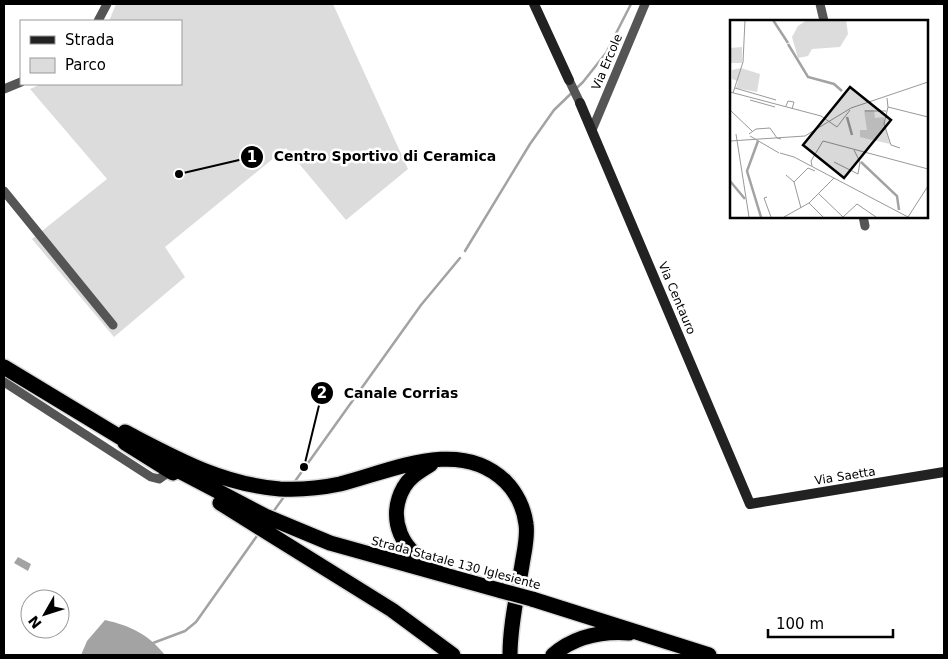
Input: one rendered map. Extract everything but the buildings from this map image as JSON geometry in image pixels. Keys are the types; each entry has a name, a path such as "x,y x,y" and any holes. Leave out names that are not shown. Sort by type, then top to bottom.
{"highway":[{"name":"Strada Statale 130 Iglesiente","path":"4,356 125,432 201,484"},
{"name":"Strada Statale 130 Iglesiente","path":"4,367 90,421 201,484 261,521 289,527 352,550 532,599 709,655"},
{"path":"90,421 170,471 261,521 278,540 392,610 453,655"},
{"path":"125,432 190,466 223,479 282,489 339,484 434,460 464,460 484,465 516,494 527,525 511,624 510,655"},
{"path":"434,460 410,478 398,500 396,518 404,543 422,559 476,576 501,590"},
{"path":"553,655 562,648 592,634 619,628"}],"street":[{"path":"99,20 107,4"},
{"path":"534,4 580,103"},
{"name":"Via Ercole","path":"592,130 645,4"},
{"path":"820,4 824,20"},
{"path":"4,90 20,82"},
{"name":"Via Centauro","path":"580,103 750,504"},
{"path":"4,191 114,325"},
{"path":"863,218 865,226"},
{"path":"4,382 151,477 159,479 170,471"},
{"name":"Via Saetta","path":"750,504 944,472"}],"green space":[{"path":"116,4 333,4 408,169 346,220 286,148 165,247 185,277 114,337 32,239 107,179 30,89 39,85 182,85 182,20 109,20"}],"shaded area":[{"path":"18,557 31,564 28,571 14,563"},
{"path":"105,620 123,625 145,636 165,655 81,655 87,641"}],"waterway":[{"path":"465,251 530,144 554,110 583,82 606,53 631,4"},
{"path":"293,484 421,305 460,258"},
{"path":"273,512 286,494"},
{"path":"153,643 185,631 196,622 259,533"}],"place":[{"name":"Centro Sportivo di Ceramica","path":"179,174"},
{"name":"Canale Corrias","path":"304,467"}]}
